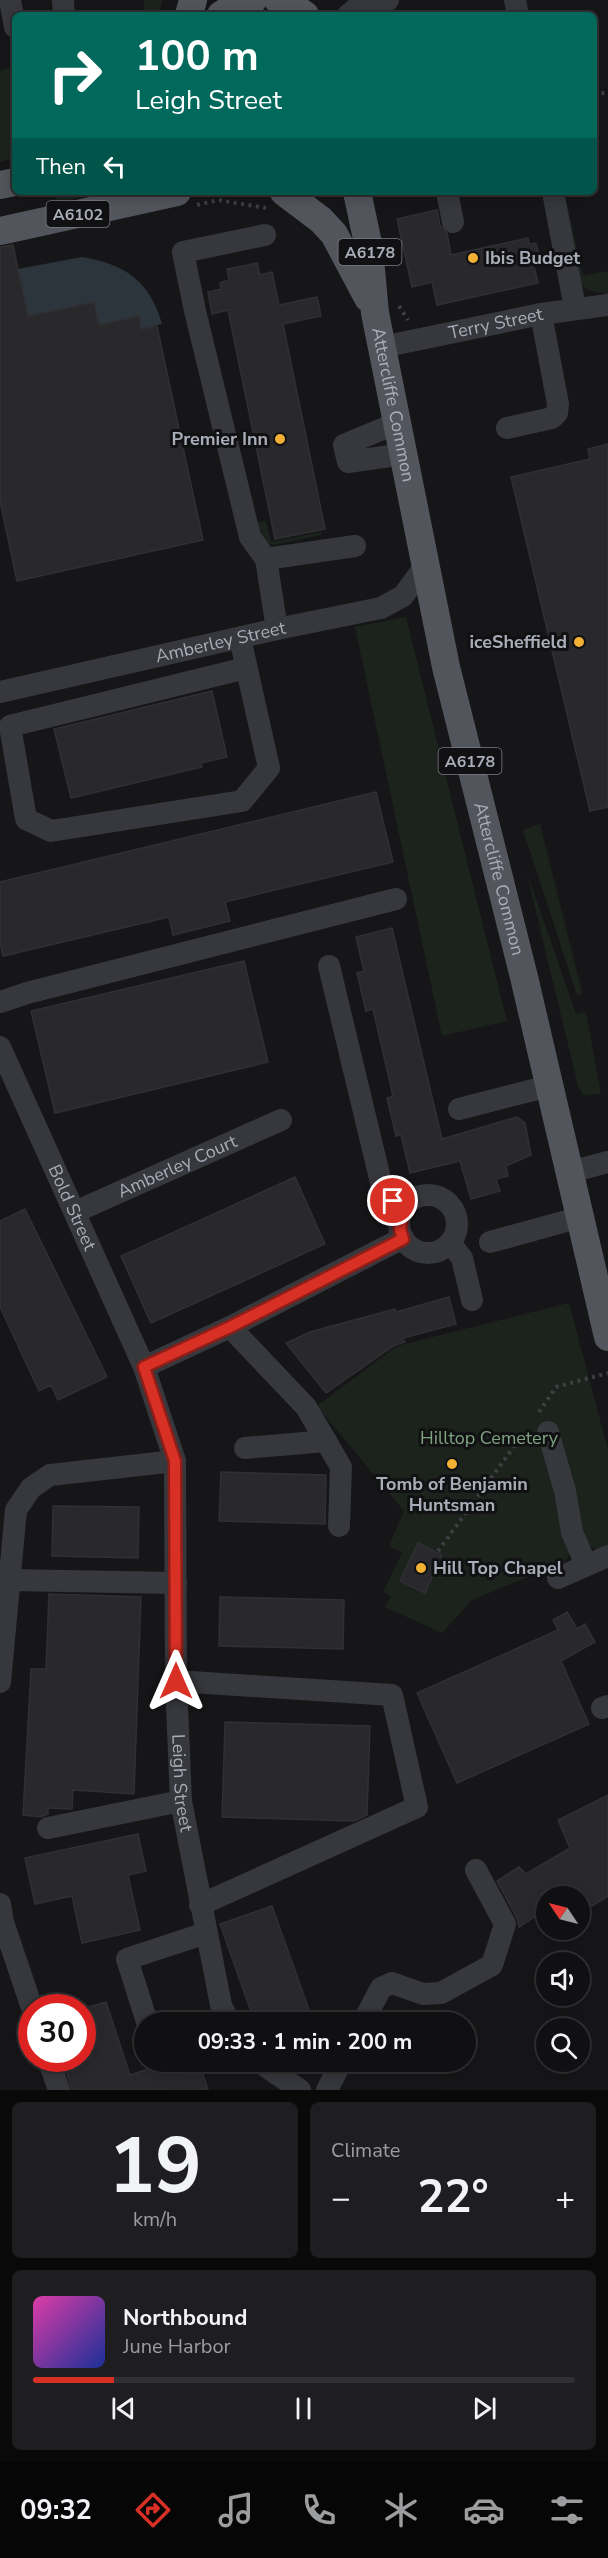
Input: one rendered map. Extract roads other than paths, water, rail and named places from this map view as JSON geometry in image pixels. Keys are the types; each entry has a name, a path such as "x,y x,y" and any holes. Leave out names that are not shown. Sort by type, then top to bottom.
{"main road":[{"path":"226,12 236,5 253,0"},
{"path":"278,0 301,12"},
{"name":"Attercliffe Common","path":"358,195 369,248 375,313 447,667 608,1337"},
{"name":"A6102","path":"0,231 186,199"},
{"name":"Attercliffe Common","path":"276,200 321,219 334,234 362,283 375,313"}],"street":[{"path":"352,12 358,7 388,0"},
{"path":"448,195 453,222"},
{"path":"554,195 575,308"},
{"path":"265,234 183,252 195,311 250,537 266,560 277,629"},
{"name":"Terry Street","path":"382,347 541,314 608,305"},
{"path":"507,428 552,418 557,413 558,404 541,314"},
{"path":"397,423 344,454 404,454"},
{"path":"266,560 355,546"},
{"name":"Amberley Street","path":"0,692 277,629 381,608 403,596 425,566"},
{"path":"240,638 269,768 243,801 51,831 26,819 9,726 246,668"},
{"path":"0,1002 27,993 396,898"},
{"path":"329,966 382,1191 403,1210"},
{"name":"Bold Street","path":"0,1047 144,1367"},
{"path":"459,1109 549,1086"},
{"name":"Amberley Court","path":"75,1212 281,1120"},
{"path":"570,1172 608,1162"},
{"path":"428,1195 447,1201 457,1217 455,1236 450,1243 435,1252 417,1251 403,1239 400,1229 403,1210 418,1197 428,1195"},
{"path":"490,1242 581,1217"},
{"path":"144,1367 230,1327 403,1239"},
{"path":"450,1243 462,1258 472,1300"},
{"path":"230,1327 306,1407 341,1467 339,1526"},
{"name":"Leigh Street","path":"144,1367 175,1461 176,1681 181,1801 200,1905 224,2012"},
{"path":"538,1425 565,1491 572,1532 586,1565"},
{"path":"245,1448 326,1441"},
{"path":"0,1682 16,1510 31,1488 50,1475 175,1461"},
{"path":"558,1578 608,1556"},
{"path":"9,1580 176,1583"},
{"path":"176,1681 392,1695 417,1807 200,1905"},
{"path":"48,1828 181,1801"},
{"path":"368,2012 381,1988 392,1983 423,1994 441,1993 493,1963 505,1924 476,1870"},
{"path":"0,1904 3,1922 27,1994"},
{"path":"144,2012 127,1959 206,1934"},
{"path":"53,2072 59,2090"},
{"path":"274,2072 300,2090"},
{"path":"327,2090 336,2072"}],"place":[{"name":"Ibis Budget","path":"473,258"},
{"name":"Premier Inn","path":"280,439"},
{"name":"iceSheffield","path":"579,642"},
{"name":"Tomb of Benjamin Huntsman","path":"452,1464"},
{"name":"Hill Top Chapel","path":"421,1568"}],"park label":[{"name":"Hilltop Cemetery","path":"489,1438"}]}
